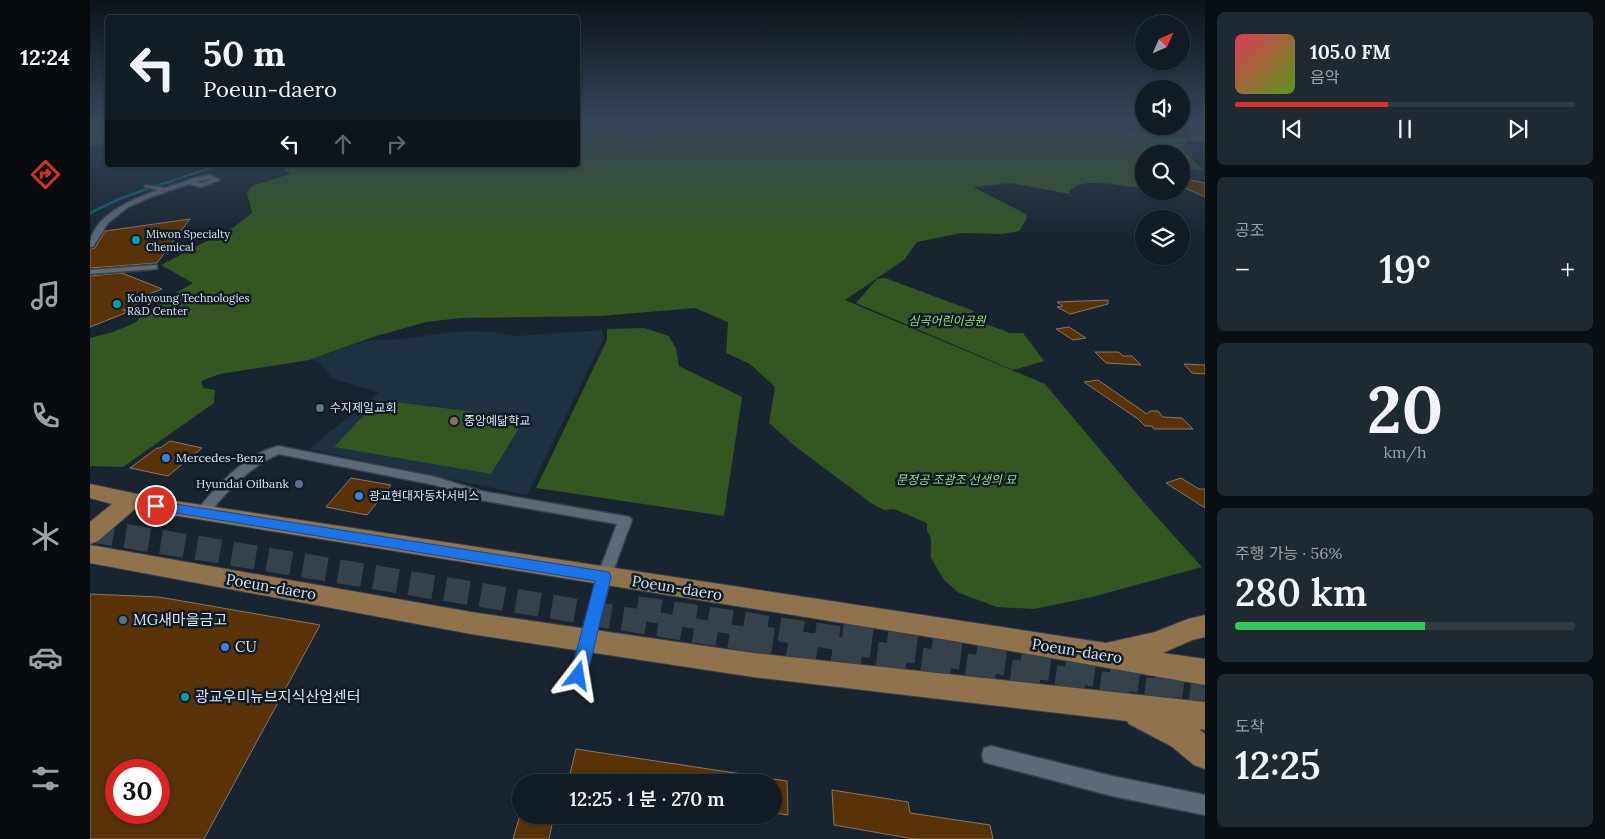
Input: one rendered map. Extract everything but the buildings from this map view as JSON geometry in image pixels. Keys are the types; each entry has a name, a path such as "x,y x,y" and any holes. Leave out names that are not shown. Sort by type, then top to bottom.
{"main road":[{"name":"Poeun-daero","path":"90,491 130,501 202,513 954,630 1205,672"},
{"path":"90,535 130,501"},
{"name":"Poeun-daero","path":"90,554 471,623 587,641 753,665 1205,716"},
{"path":"1104,655 1157,643 1188,630 1205,626"},
{"path":"1124,707 1182,735 1205,754"}],"street":[{"path":"90,245 107,220 117,212 139,200 195,183"},
{"path":"147,186 171,189"},
{"path":"90,272 154,267"},
{"path":"202,513 226,483 262,456 278,450 436,481 480,495 625,520 604,577 578,676"},
{"path":"991,755 1112,786 1205,805"}],"shaded area":[{"name":"중앙예닮학교","path":"603,330 603,340 527,495 309,449 379,392 333,379 313,359 371,340 404,339 452,332 483,331 517,336"}],"green space":[{"name":"문정공 조광조 선생의 묘","path":"580,161 1135,161 1135,187 1105,183 1085,184 1070,190 1070,194 1011,183 973,187 1026,214 1027,218 1019,231 1002,234 961,233 917,242 904,260 845,300 1045,384 1148,507 1202,567 1092,597 1034,609 997,607 959,593 944,580 931,558 931,538 927,531 927,523 894,509 884,510 871,503 796,447 769,423 775,387 750,364 726,353 728,322 695,308 600,316 461,318 426,322 373,337 309,360 220,374 201,381 203,388 215,390 214,403 123,467 90,466 90,338 113,332 135,323 149,309 193,283 161,265 234,227 252,213 247,193 252,186 290,174 283,167 580,167"},
{"path":"1190,161 1194,161 1203,170 1190,169"},
{"name":"심곡어린이공원","path":"885,278 974,311 967,317 1010,333 1023,333 1044,361 1013,370 856,303 877,279"},
{"path":"644,328 669,336 676,349 679,366 742,397 724,516 536,488 607,340 607,329"},
{"path":"378,400 525,418 491,474 334,447"}],"waterway":[{"path":"163,184 212,167"},
{"path":"90,213 119,199 167,182"}],"tunnel":[{"path":"90,530 752,640"},
{"path":"637,608 851,640"},
{"path":"743,639 1205,700"},
{"path":"842,639 1205,686"}],"place":[{"name":"Miwon Specialty Chemical","path":"136,240"},
{"name":"Kohyoung Technologies R&D Center","path":"117,304"},
{"name":"수지제일교회","path":"320,408"},
{"name":"중앙예닮학교","path":"454,421"},
{"name":"Mercedes-Benz","path":"166,458"},
{"name":"Hyundai Oilbank","path":"299,484"},
{"name":"광교현대자동차서비스","path":"359,496"},
{"name":"MG새마을금고","path":"123,620"},
{"name":"CU","path":"225,647"},
{"name":"광교우미뉴브지식산업센터","path":"185,697"}],"route":[{"path":"156,506 604,577 578,676"}]}
